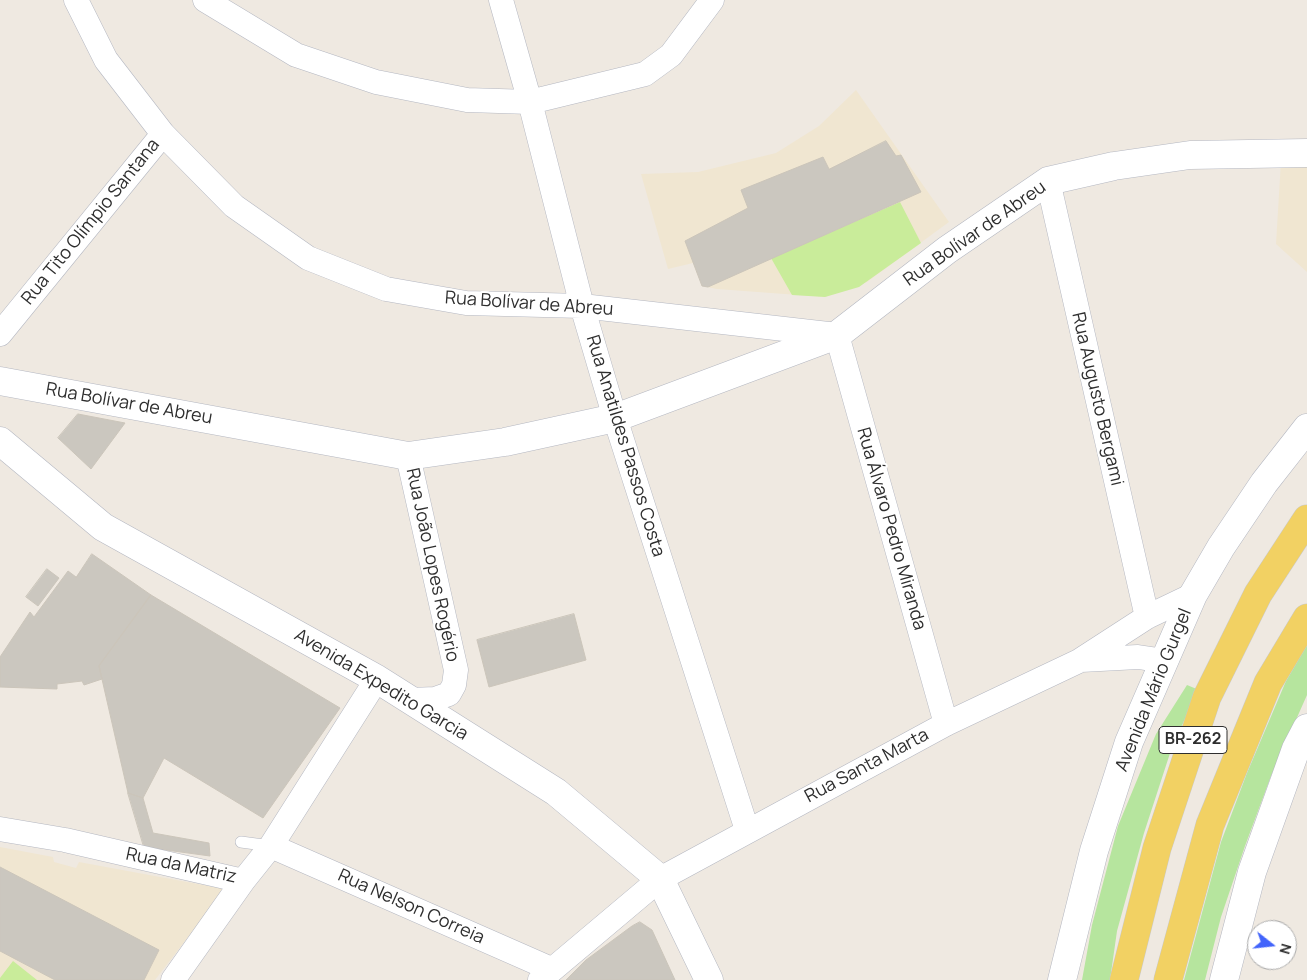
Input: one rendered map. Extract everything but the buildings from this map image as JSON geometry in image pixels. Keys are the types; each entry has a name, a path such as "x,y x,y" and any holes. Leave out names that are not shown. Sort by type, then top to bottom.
{"main road":[{"name":"Rua Bolívar de Abreu","path":"0,381 408,456 505,442 615,418 837,335 947,250 1048,181 1114,166 1190,155 1307,153"},
{"name":"Avenida Mário Gurgel","path":"1062,980 1097,842 1129,742 1193,595 1221,547 1264,483 1307,428"},
{"name":"Avenida Expedito Garcia","path":"0,442 103,527 377,679 556,792 660,879 709,980"},
{"name":"BR-262","path":"1124,980 1157,848 1207,697 1258,594 1307,518"},
{"name":"BR-262","path":"1168,980 1210,825 1268,683 1307,618"},
{"path":"1224,980 1252,872 1296,749 1307,728"}],"street":[{"name":"Rua Bolívar de Abreu","path":"76,0 106,60 163,134 234,206 308,258 386,289 466,303 582,306 837,335"},
{"path":"205,0 296,55 376,82 467,100 530,102 645,74 671,55 712,0"},
{"name":"Rua Anatildes Passos Costa","path":"501,0 530,102 582,306 615,418 747,830"},
{"name":"Rua Tito Olímpio Santana","path":"0,334 163,134"},
{"name":"Rua Augusto Bergami","path":"1048,181 1147,617"},
{"name":"Rua Álvaro Pedro Miranda","path":"837,335 946,724"},
{"name":"Rua João Lopes Rogério","path":"408,456 456,670 454,685 449,694 435,699 411,700"},
{"name":"Rua Santa Marta","path":"546,975 660,879 747,830 946,724 1080,660 1147,617 1193,595"},
{"name":"Rua Santa Marta","path":"1080,660 1138,658 1165,661"},
{"name":"Rua da Matriz","path":"0,829 65,840 243,880 271,846 377,679"},
{"name":"Rua Nelson Correia","path":"271,846 546,975"},
{"path":"173,980 243,880"}],"lane":[{"path":"240,842 271,846"}],"shaded area":[{"path":"856,90 949,222 867,282 825,297 717,289 702,286 693,263 668,269 641,174 698,172 776,153 819,126"},
{"path":"1307,160 1307,272 1276,244 1281,161"},
{"path":"0,847 53,857 54,862 76,868 79,862 225,889 155,980 0,980"}],"green space":[{"path":"900,202 921,243 859,287 825,297 792,295 771,258"},
{"path":"1307,645 1307,695 1271,776 1245,846 1221,917 1205,980 1184,980 1221,842 1247,773 1286,681"},
{"path":"1187,685 1199,690 1173,744 1144,833 1117,931 1110,980 1082,980 1092,925 1118,826 1156,734"},
{"path":"13,961 37,980 0,980"}]}
